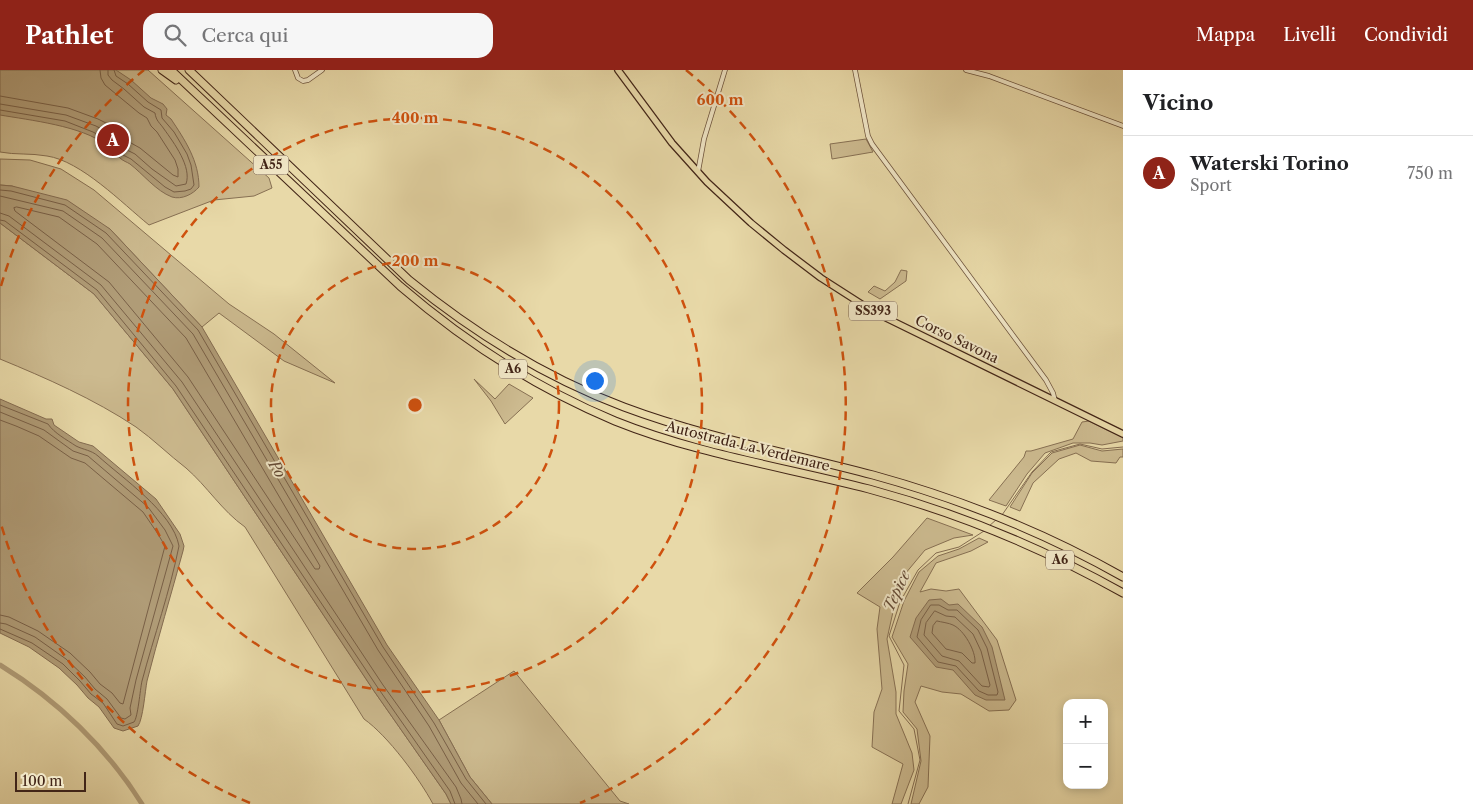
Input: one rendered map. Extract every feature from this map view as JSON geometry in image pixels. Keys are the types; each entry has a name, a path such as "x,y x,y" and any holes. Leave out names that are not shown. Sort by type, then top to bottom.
{"highway":[{"path":"162,70 196,94"},
{"name":"A55","path":"171,70 347,236"},
{"name":"A55","path":"189,70 355,228"},
{"name":"Autostrada La Verdemare","path":"355,228 409,280 460,319 511,352 576,387 625,408 673,424 872,475 984,511 1051,540 1123,577"},
{"name":"Autostrada La Verdemare","path":"347,236 400,286 451,329 502,363 560,396 660,437 929,507 1046,553 1123,593"}],"main road":[{"name":"Corso Savona","path":"618,70 660,128 698,173 728,203 821,278 874,312 1123,434"}],"street":[{"path":"295,70 298,78 303,81 308,80 322,70"},
{"path":"698,173 704,139 725,70"},
{"path":"855,70 868,136 872,144 1046,380 1053,392 1055,401"},
{"path":"966,70 989,76 1123,126"},
{"path":"989,76 992,70"}],"shaded area":[{"path":"0,70 148,70 269,178 272,188 254,196 214,200 149,225 101,184 60,159 0,152"},
{"path":"866,139 873,152 832,159 830,144"},
{"path":"0,159 30,160 61,169 94,190 229,304 274,334 335,383 284,361 219,313 202,327 110,229 12,186 0,185"},
{"path":"0,223 94,294 173,389 451,804 433,804 420,782 402,758 383,736 364,719 245,527 229,514 194,475 136,427 104,407 0,359"},
{"path":"901,270 907,271 906,281 880,299 868,292 874,286 885,291 895,282"},
{"path":"474,379 495,399 509,384 533,398 505,424 491,401"},
{"path":"1089,421 1123,438 1123,441 1102,445 1073,443 1045,453 1027,474 1006,506 989,500 1024,457 1026,451 1073,439 1082,422"},
{"path":"1080,445 1102,451 1123,449 1123,457 1120,457 1116,463 1091,461 1076,453 1059,459 1033,483 1020,511 1010,507 1032,473 1052,453"},
{"path":"927,518 973,535 954,538 925,550 900,580 887,639 896,692 896,714 912,753 914,770 901,804 892,804 903,764 872,747 874,712 882,689 877,629 880,607 857,593 893,557"},
{"path":"979,538 988,542 971,551 936,563 920,592 931,589 946,591 959,589 997,640 1016,700 1009,710 989,711 961,694 942,692 921,686 915,702 930,736 928,787 919,804 911,804 921,761 917,729 903,712 908,664 892,637 904,601 919,572 938,556 959,549"},
{"path":"514,671 620,801 629,804 492,804 470,777 439,720"}],"water":[{"path":"0,70 116,70 131,80 151,98 163,104 167,109 166,115 171,119 181,135 194,160 199,187 187,196 180,198 172,197 155,187 130,164 96,138 70,128 0,115"},
{"name":"Po","path":"0,185 12,186 67,200 110,229 202,327 387,645 439,720 470,777 492,804 451,804 173,389 94,294 0,223"},
{"path":"0,399 46,419 52,419 54,425 79,442 93,446 156,499 180,534 184,546 183,551 147,681 143,712 138,726 123,731 114,728 99,707 59,668 29,647 0,633"},
{"path":"941,599 949,605 958,604 982,627 992,647 1005,700 986,700 975,695 953,670 936,667 910,637 916,618 929,600"}],"waterway":[{"name":"Tepice","path":"1002,515 1032,472 1051,452 1080,444 1102,449 1123,447"},
{"name":"Tepice","path":"988,527 997,519"},
{"name":"Tepice","path":"908,804 920,760 914,729 899,711 904,665 889,636 900,602 918,570 936,553 959,547 984,531"},
{"path":"0,665 41,694 79,727 113,764 142,804"}],"place":[{"name":"Waterski Torino","path":"113,140"}]}
